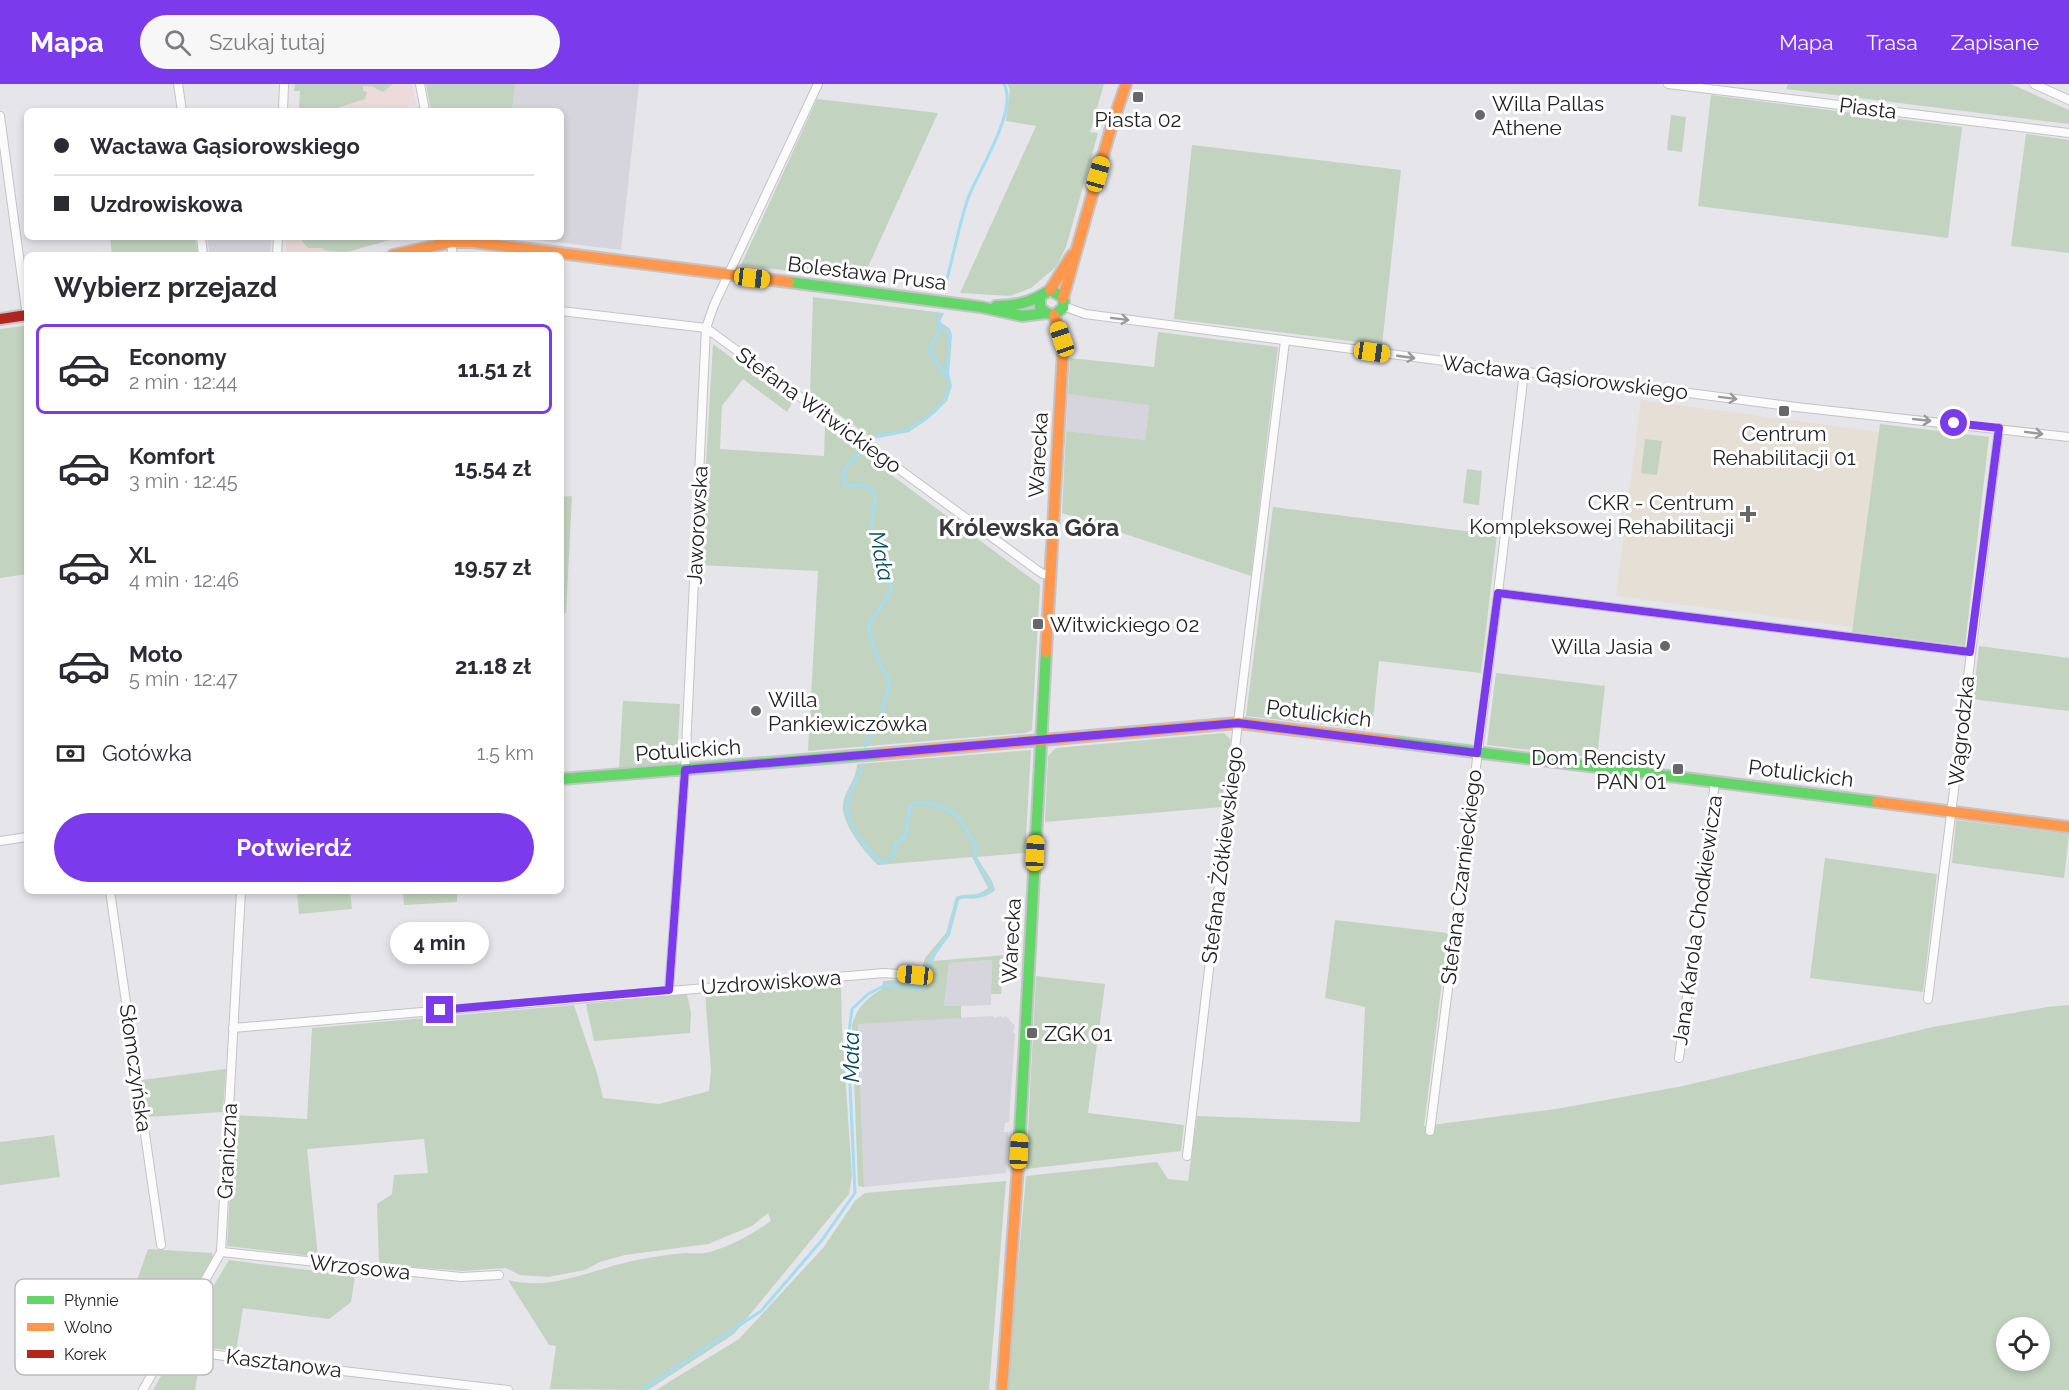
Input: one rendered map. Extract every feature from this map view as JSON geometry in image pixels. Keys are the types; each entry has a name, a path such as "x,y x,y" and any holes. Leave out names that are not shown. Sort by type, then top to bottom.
{"street":[{"path":"178,84 182,108"},
{"path":"283,108 284,84"},
{"path":"420,84 424,108"},
{"name":"Jaworowska","path":"669,990 685,770 706,328 714,304 818,84"},
{"path":"1078,241 1065,268 1050,291 1040,297 1040,307 1050,314 1061,311 1078,241 1126,84"},
{"name":"Piasta","path":"1668,84 2069,133"},
{"path":"2034,84 2069,100"},
{"path":"0,116 24,294"},
{"name":"Bolesława Prusa","path":"404,252 450,240 551,252"},
{"name":"Bolesława Prusa","path":"564,254 981,307 1034,316 1050,314"},
{"path":"1050,291 1059,292 1063,302"},
{"name":"Bolesława Prusa","path":"981,307 1013,306 1040,297"},
{"name":"Wacława Gąsiorowskiego","path":"1063,302 1085,314 1285,341 1796,407 2069,437"},
{"name":"Stefana Witwickiego","path":"564,311 706,328 1037,570 1051,575"},
{"name":"Warecka","path":"1002,1390 1019,1157 1063,351 1062,339 1050,314"},
{"path":"0,319 24,316"},
{"name":"Stefana Żółkiewskiego","path":"1188,1156 1285,341"},
{"name":"Stefana Czarnieckiego","path":"1430,1131 1524,372"},
{"name":"Wągrodzka","path":"1928,999 1999,428"},
{"path":"1498,593 1970,652"},
{"name":"Potulickich","path":"564,779 1238,723 2069,827"},
{"name":"Jana Karola Chodkiewicza","path":"1679,1058 1715,782"},
{"path":"0,841 24,837"},
{"name":"Słomczyńska","path":"110,894 161,1245"},
{"name":"Graniczna","path":"206,1279 221,1252 241,894"},
{"name":"Uzdrowiskowa","path":"233,1028 884,973 915,975"},
{"name":"Wrzosowa","path":"221,1252 461,1277 499,1275"},
{"name":"Kasztanowa","path":"213,1354 508,1390"},
{"name":"Graniczna","path":"143,1390 152,1375"}],"shaded area":[{"path":"295,84 412,84 416,104 408,105 408,108 299,108 300,91 294,91"},
{"path":"515,84 639,84 621,250 539,240 564,240 564,108 512,108"},
{"path":"208,240 271,240 270,252 210,252"},
{"path":"286,240 389,240 347,252 286,251"},
{"path":"1068,394 1149,404 1145,440 1066,431"},
{"name":"CKR - Centrum Kompleksowej Rehabilitacji","path":"1641,400 1879,432 1853,627 1616,596"},
{"path":"992,960 991,1005 944,1007 949,963"},
{"path":"993,1016 1003,1018 1006,1016 1015,1026 1009,1122 1005,1123 1004,1132 1008,1132 1006,1173 864,1187 858,1023"}],"green space":[{"path":"295,84 393,84 383,92 373,87 363,86 363,91 367,92 365,99 337,108 299,108 300,91 294,91"},
{"path":"426,84 515,84 512,108 430,108"},
{"path":"1007,84 1104,84 1090,132 1098,133 1066,247 1056,267 1031,288 1010,296 960,293 1036,126 1006,121 1010,89"},
{"path":"1788,84 2011,84 2069,110 2069,124 1786,89"},
{"path":"1711,95 1962,127 1948,238 1698,206"},
{"path":"817,99 938,113 862,280 741,265"},
{"path":"1671,115 1686,117 1682,152 1667,150"},
{"path":"2026,134 2069,140 2069,253 2011,246"},
{"path":"1192,145 1401,170 1382,345 1174,319"},
{"path":"110,240 196,240 198,252 112,252"},
{"path":"301,240 390,240 347,252 308,248"},
{"path":"813,297 944,313 940,322 950,329 952,336 949,374 952,386 947,401 909,432 873,439 810,394"},
{"path":"24,326 24,574 0,578 0,329"},
{"path":"1158,332 1278,347 1251,576 1062,513 1066,431 1145,440 1149,405 1068,394 1070,358 1154,367"},
{"path":"713,344 792,403 787,412 743,379 722,406 720,449 824,456 825,426 1040,585 1032,730 1025,733 808,751 818,571 700,565"},
{"path":"1880,424 1989,437 1965,646 1852,632"},
{"path":"1645,439 1662,441 1657,475 1641,473"},
{"path":"1467,469 1482,471 1479,505 1463,503"},
{"path":"572,496 566,613 564,613 564,497"},
{"path":"1273,507 1497,535 1481,673 1379,661 1372,730 1246,716"},
{"path":"1979,646 2069,658 2069,711 1973,699"},
{"path":"1496,673 1605,686 1597,758 1487,745"},
{"path":"623,701 680,704 677,763 619,768"},
{"path":"1224,733 1231,740 1222,807 1045,822 1048,756 1056,748"},
{"path":"1031,750 1025,853 977,857 995,890 980,898 959,900 950,935 938,950 933,961 1018,954 1017,981 1009,981 1010,973 1003,972 1001,994 991,994 992,960 949,963 944,1006 961,1006 961,1018 858,1024 864,1187 858,1186 852,1025 854,1019 863,1004 882,989 883,981 897,980 917,985 925,958 946,933 956,897 978,894 988,888 972,857 878,865 855,837 843,812 844,800 855,775 857,764"},
{"path":"1956,820 2069,834 2064,878 1952,863"},
{"path":"1825,858 1937,874 1923,992 1810,978"},
{"path":"297,894 350,894 352,909 299,914"},
{"path":"403,894 457,894 457,902 404,905"},
{"path":"1335,920 1448,933 1424,1126 1556,1109 1683,1086 1933,1027 2069,1005 2069,1390 1007,1390 1026,1176 1157,1162 1168,1179 1188,1181 1197,1116 1360,1122 1365,1007 1325,998"},
{"path":"1036,976 1105,984 1088,1113 1184,1125 1181,1151 1026,1169"},
{"path":"841,985 852,1176 849,1194 734,1334 648,1390 550,1389 556,1346 549,1345 508,1280 525,1283 557,1281 637,1260 675,1254 710,1252 734,1243 764,1226 771,1221 768,1213 752,1226 708,1244 625,1255 600,1262 585,1270 548,1277 520,1275 506,1268 462,1271 379,1264 377,1204 392,1194 394,1175 428,1173 424,1139 307,1149 318,1257 227,1246 234,1115 307,1119 312,1028 574,1005 603,1098 659,1104 709,1091 711,1070 705,993"},
{"path":"687,994 691,1013 690,1033 594,1041 586,1004"},
{"path":"226,1069 223,1112 148,1117 142,1080"},
{"path":"54,1135 60,1177 0,1185 0,1142"},
{"path":"1006,1181 989,1390 656,1390 739,1339 823,1248 855,1201 865,1193"},
{"path":"148,1249 212,1253 213,1258 200,1279 137,1279"},
{"path":"229,1260 355,1276 351,1302 329,1319 243,1308 236,1351 213,1348 213,1287"},
{"path":"162,1375 198,1375 195,1390 153,1390"}],"waterway":[{"name":"Mała","path":"944,291 967,201 1006,110 1007,96 1004,84"},
{"name":"Mała","path":"872,437 900,432 914,426 935,411 946,398 948,378 932,357 931,352 931,346 940,327 938,313"},
{"name":"Mała","path":"940,327 947,329 950,333 947,375"},
{"name":"Mała","path":"859,454 845,468 844,481 846,486 863,485 873,491 875,496 872,525 877,554 891,587 891,591 869,625 879,662 889,679 889,686 877,729 869,737 865,746"},
{"name":"Mała","path":"642,1390 761,1311 822,1240 855,1193 848,1040 852,1009 868,994 886,985 922,988 930,960 948,935 957,899 986,894 992,887 974,857 976,846 960,819 954,813 931,803 914,803 910,806 905,837 896,844 893,857 882,863 877,859 858,837 847,811 850,795 863,765"}],"traffic: fast":[{"path":"789,282 981,307 1022,316 1046,313"},
{"path":"996,306 1024,302 1037,298 1050,290 1061,296 1064,301 1063,308 1054,315 1046,313 1040,307 1040,297"},
{"path":"1019,1151 1046,652"},
{"path":"1395,742 1877,802"},
{"path":"564,779 879,754"}],"traffic: slow":[{"path":"1063,298 1111,128 1126,84"},
{"path":"406,252 451,242 473,242 552,252"},
{"path":"564,254 789,282"},
{"path":"1050,290 1072,255"},
{"path":"1046,652 1063,351 1062,339 1054,315"},
{"path":"879,754 1238,723 1395,742"},
{"path":"1877,802 2069,827"},
{"path":"1002,1390 1019,1151"}],"traffic: jam":[{"path":"0,319 24,315"}],"place":[{"name":"Piasta 02","path":"1138,97"},
{"name":"Willa Pallas Athene","path":"1480,115"},
{"name":"Centrum Rehabilitacji 01","path":"1784,411"},
{"name":"CKR - Centrum Kompleksowej Rehabilitacji","path":"1748,514"},
{"name":"Witwickiego 02","path":"1038,624"},
{"name":"Willa Jasia","path":"1665,646"},
{"name":"Willa Pankiewiczówka","path":"756,711"},
{"name":"Dom Rencisty PAN 01","path":"1678,769"},
{"name":"ZGK 01","path":"1032,1033"}],"district":[{"name":"Królewska Góra","path":"1029,527"}],"route":[{"path":"440,1010 669,990 685,770 1036,742 1238,723 1477,753 1498,593 1970,652 1999,428 1954,423"}]}
